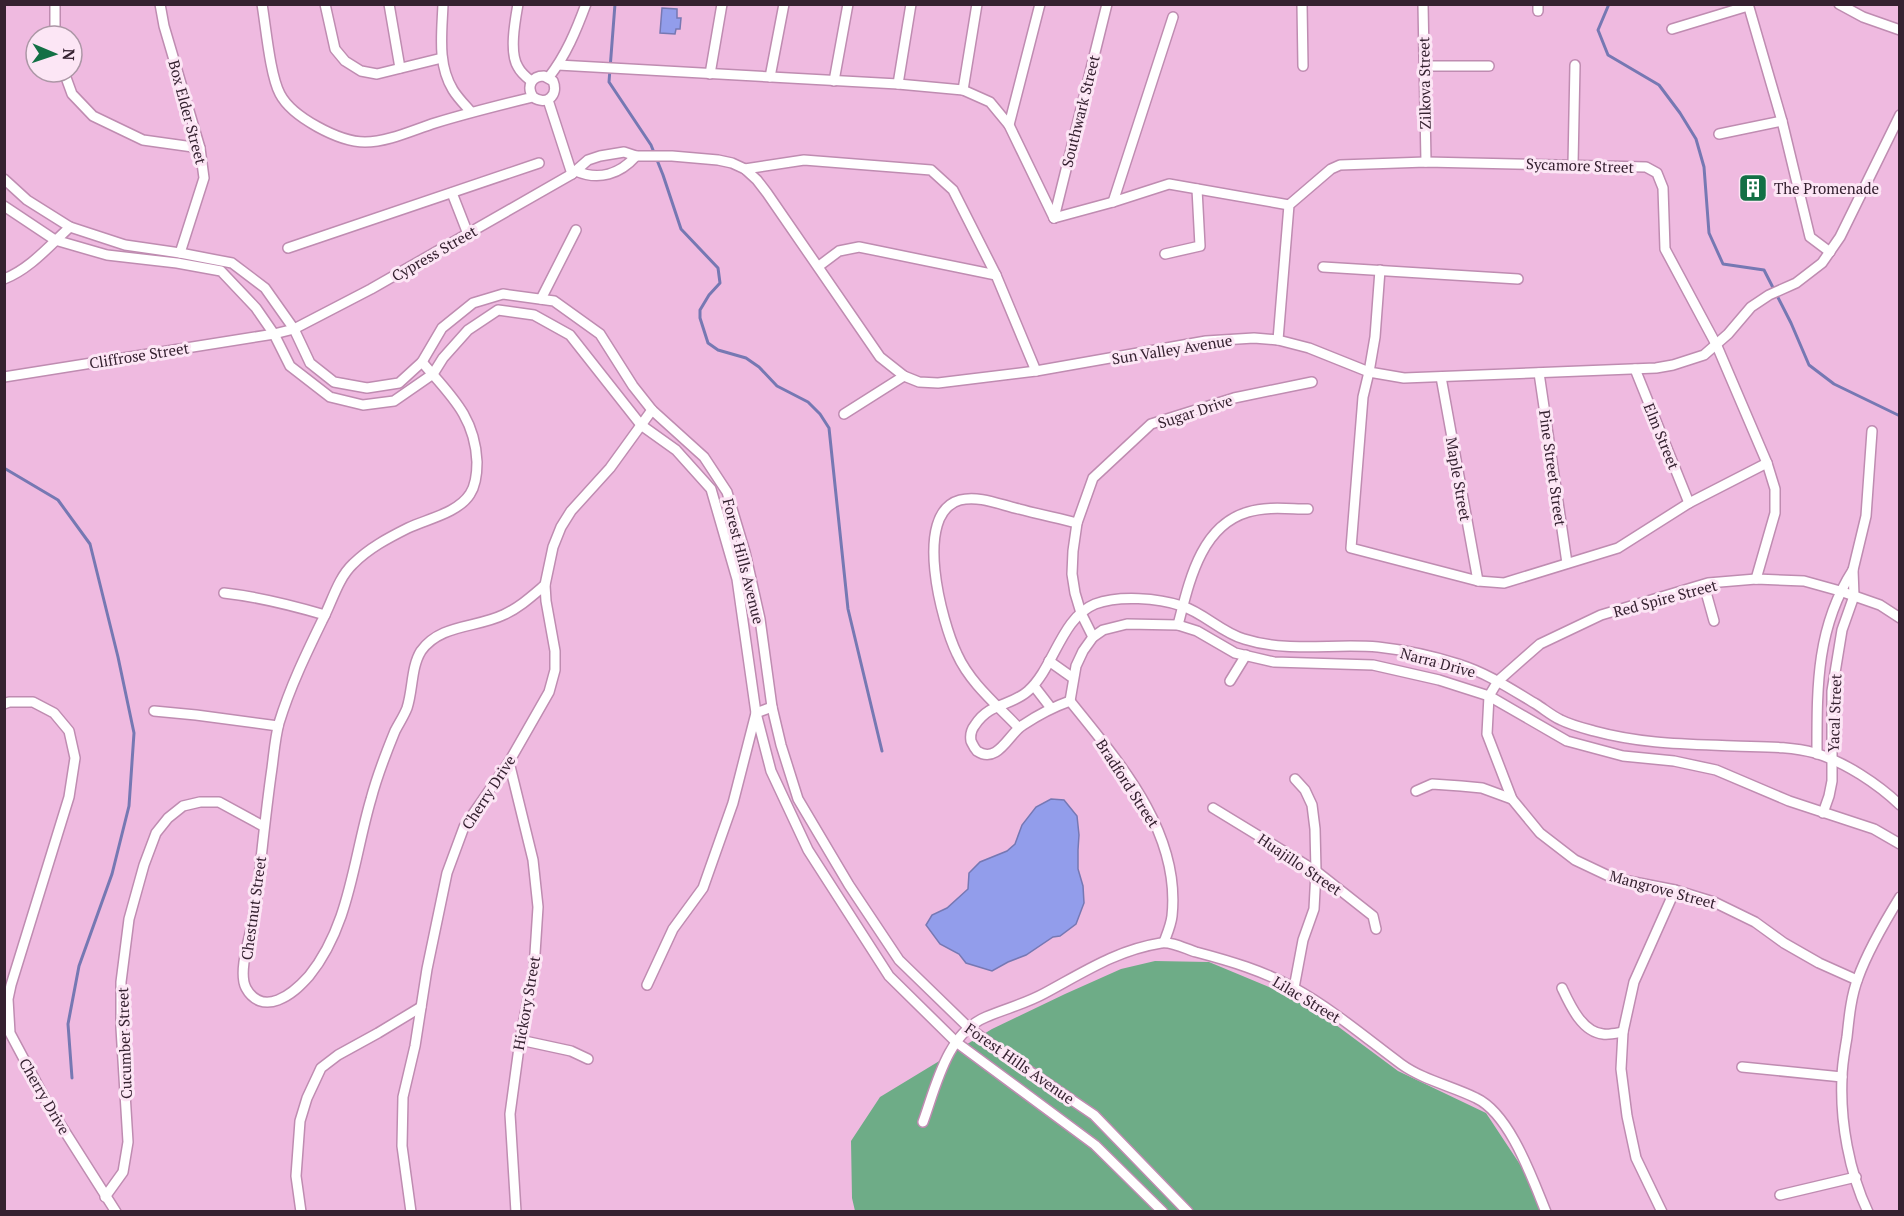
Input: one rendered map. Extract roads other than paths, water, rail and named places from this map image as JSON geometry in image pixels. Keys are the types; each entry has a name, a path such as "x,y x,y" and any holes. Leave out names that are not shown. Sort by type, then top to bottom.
{"street":[{"path":"55,4 55,24"},
{"name":"Box Elder Street","path":"160,4 164,26 200,148 204,178 180,253"},
{"path":"262,4 279,93 286,104 297,114 348,141 367,142 392,137 471,112 533,97"},
{"path":"325,4 335,49 345,61 361,71 377,74 442,58"},
{"path":"388,4 400,68"},
{"path":"443,4 442,58 449,82 471,112"},
{"path":"518,4 515,61 518,68 531,81"},
{"path":"549,77 573,39 586,4"},
{"path":"710,74 722,4"},
{"path":"770,77 784,4"},
{"path":"834,81 848,4"},
{"path":"898,84 911,4"},
{"path":"963,90 977,4"},
{"path":"1009,125 1040,4"},
{"name":"Southwark Street","path":"1054,218 1107,4"},
{"path":"1302,4 1303,66"},
{"name":"Zilkova Street","path":"1423,4 1426,162"},
{"path":"1839,4 1863,17 1899,30"},
{"path":"1672,29 1748,5 1782,121 1810,237 1830,252"},
{"path":"1113,202 1173,17"},
{"path":"558,65 898,84 963,90 990,102 1009,125 1054,218 1169,184 1289,205 1278,340"},
{"path":"1573,164 1575,65"},
{"path":"1424,66 1489,66"},
{"path":"539,76 549,77 555,86 555,92 548,100 540,101 533,97 529,89 531,81 539,76"},
{"path":"68,84 72,94 93,116 143,140 200,148"},
{"path":"548,100 574,172 592,176 614,172 625,168 636,156"},
{"name":"Sun Valley Avenue","path":"574,172 588,160 624,152 636,156 718,159 745,169 767,193 880,357 904,376 918,382 938,383 1036,371 1206,342 1242,339 1278,340 1309,348 1369,372 1404,378 1539,374 1673,365 1704,355 1728,334 1751,307 1769,295 1796,283 1822,263 1840,237 1899,114"},
{"path":"1719,134 1782,121"},
{"path":"745,169 804,159 931,170 953,190 996,275 1036,371"},
{"name":"Sycamore Street","path":"1289,205 1331,169 1340,165 1426,162 1573,164 1646,167 1657,173 1663,188 1665,249 1716,346 1767,462 1775,489 1775,513 1756,579"},
{"path":"288,248 539,163"},
{"name":"Cypress Street","path":"274,334 294,329 371,289 574,172"},
{"name":"Forest Hills Avenue","path":"4,178 27,200 69,227 125,245 232,262 266,288 294,329 310,363 334,382 367,388 399,383 422,362 442,328 473,303 503,294 554,301 600,334 633,386 652,410 704,457 726,492 745,552 760,619 772,707 781,746 798,800 849,885 899,960 968,1027 1094,1114 1188,1212"},
{"path":"1165,254 1200,246 1197,189"},
{"path":"452,193 468,234"},
{"name":"Forest Hills Avenue","path":"4,207 55,240 107,255 177,263 221,271 256,308 274,334 290,366 330,396 363,405 394,401 433,375 443,358 468,330 498,310 534,315 570,335 641,425 676,450 711,489 737,579 756,713 771,771 808,850 889,976 956,1042 1095,1145 1163,1212"},
{"path":"4,279 29,264 69,227"},
{"path":"541,299 576,230"},
{"path":"819,266 839,251 859,247 996,275"},
{"path":"1323,267 1518,279"},
{"path":"1380,270 1375,337 1363,397 1351,548 1478,581 1504,583 1618,548 1689,503 1767,462"},
{"name":"Cliffrose Street","path":"4,377 274,334"},
{"name":"Chestnut Street","path":"422,362 458,404 470,425 477,447 477,472 471,494 456,507 381,542 351,565 335,590 289,693 278,726 263,826 254,915 243,976 244,985 251,996 262,1003 273,1002 287,996 303,983 317,966 332,941 343,915 373,791 408,704 419,654 428,642 438,635 503,615 522,604 545,585"},
{"name":"Elm Street","path":"1635,369 1689,503"},
{"name":"Pine Street Street","path":"1539,374 1567,563"},
{"path":"844,414 904,376"},
{"name":"Maple Street","path":"1441,377 1478,581"},
{"name":"Sugar Drive","path":"1093,637 1081,614 1072,574 1077,523 1093,478 1151,424 1234,398 1312,382"},
{"name":"Cherry Drive","path":"411,1212 402,1146 403,1097 415,1046 427,969 447,873 464,827 509,762 549,692 555,670 555,651 545,585 553,547 561,527 571,511 610,468 652,410"},
{"path":"1854,596 1853,570 1866,516 1872,431"},
{"path":"1018,727 983,691 957,655 936,585 933,541 938,521 945,507 962,500 982,500 1077,523"},
{"path":"1178,625 1201,553 1212,535 1230,520 1247,512 1265,509 1308,509"},
{"name":"Yacal Street","path":"1817,754 1817,690 1827,626 1840,591 1853,570"},
{"name":"Red Spire Street","path":"1489,696 1498,681 1540,644 1601,615 1704,585 1756,579 1804,581 1880,605 1899,618"},
{"path":"1704,585 1714,621"},
{"path":"224,593 255,596 325,615"},
{"name":"Yacal Street","path":"1823,813 1829,796 1833,761 1832,691 1842,630 1854,596"},
{"name":"Narra Drive","path":"1034,686 1068,629 1081,614 1094,604 1118,599 1145,599 1183,606 1242,639 1282,647 1378,647 1457,664 1498,681 1561,720 1631,740 1794,749 1817,754 1855,771 1899,805"},
{"name":"Narra Drive","path":"1093,637 1103,630 1127,624 1178,625 1197,631 1235,653 1274,662 1373,665 1439,680 1489,696 1567,741 1623,756 1674,761 1716,770 1789,801 1874,829 1899,843"},
{"path":"1051,708 1034,686 1016,699 997,705 980,718 972,729 970,737 973,746 986,754 993,753 1002,748 1018,727 1051,708 1070,701 1076,666 1093,637"},
{"path":"1230,681 1246,655"},
{"path":"1049,661 1073,678"},
{"name":"Mangrove Street","path":"1489,696 1487,734 1512,799 1540,833 1575,860 1613,878 1675,890 1714,902 1755,922 1802,953 1857,980"},
{"name":"Bradford Street","path":"1070,701 1109,750 1142,799 1158,829 1169,860 1173,891 1172,918 1164,942"},
{"name":"Cherry Drive","path":"4,704 33,702 54,713 69,731 75,758 69,797 11,986 6,1019 10,1033 50,1108 116,1212"},
{"path":"647,985 673,929 703,888 733,804 756,713 772,707"},
{"path":"154,711 278,726"},
{"name":"Hickory Street","path":"509,762 532,860 538,907 534,969 520,1040 510,1114 516,1212"},
{"path":"1294,988 1302,940 1314,909 1316,871 1312,805 1305,790 1295,779"},
{"path":"1416,791 1432,784 1461,786 1482,788 1512,799"},
{"name":"Cucumber Street","path":"105,1197 123,1172 128,1142 121,1028 121,982 129,919 144,865 156,833 168,818 183,806 200,801 219,802 263,826"},
{"name":"Huajillo Street","path":"1212,808 1316,871 1373,916 1376,929"},
{"path":"1662,1212 1636,1158 1627,1116 1621,1069 1623,1032 1634,982 1675,890"},
{"path":"1868,1212 1856,1177 1842,1112 1842,1077 1848,1023 1857,980 1878,933 1899,897"},
{"path":"922,1122 947,1057 968,1027 985,1017 1026,1003 1106,959 1164,942"},
{"name":"Lilac Street","path":"1164,942 1229,960 1294,988 1363,1034 1404,1066 1489,1105 1504,1123 1546,1212"},
{"path":"1562,988 1572,1010 1586,1026 1602,1034 1623,1032"},
{"path":"301,1212 296,1176 300,1121 307,1098 321,1068 338,1055 422,1007"},
{"path":"520,1040 572,1051 588,1059"},
{"path":"1742,1067 1842,1077"},
{"path":"1780,1195 1856,1177"}],"water":[{"path":"662,8 677,9 677,18 681,18 680,29 676,29 675,34 660,33"},
{"path":"1051,799 1064,800 1077,816 1078,869 1083,886 1084,903 1076,924 1060,936 1053,937 1026,955 992,971 966,963 959,954 940,944 926,925 932,915 947,908 968,889 969,873 980,862 1007,851 1015,844 1022,825 1036,807"}],"waterway":[{"path":"615,4 609,82 651,145 681,229 718,268 720,283 700,310 700,318 708,343 718,350 746,358 759,367 777,386 808,402 829,428 848,609 882,751"},
{"path":"1609,4 1598,30 1608,55 1659,85 1696,139 1704,167 1709,233 1723,264 1764,270 1809,365 1834,384 1900,416"},
{"path":"4,468 58,500 90,544 134,733 129,806 112,874 79,966 68,1024 72,1078"}],"place":[{"name":"The Promenade","path":"1753,188"}]}
